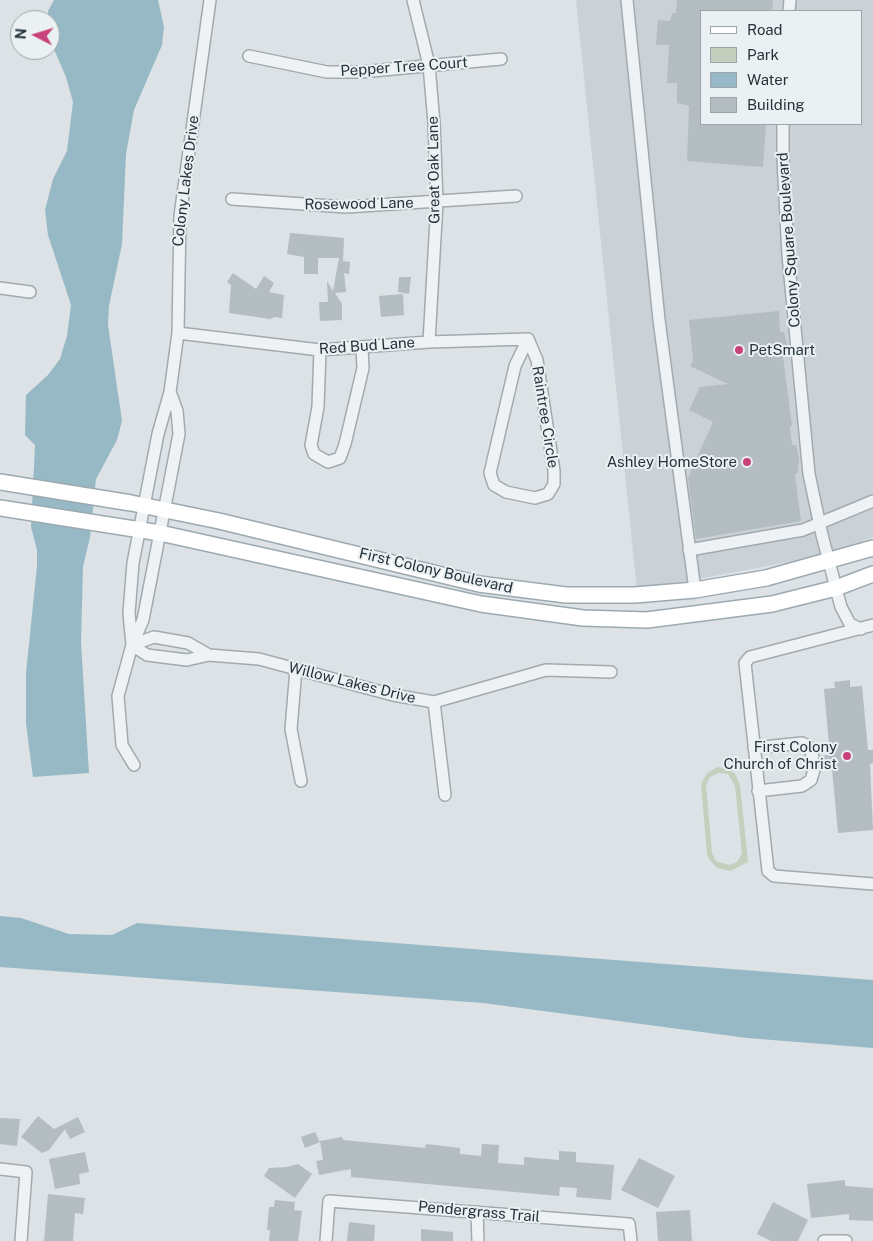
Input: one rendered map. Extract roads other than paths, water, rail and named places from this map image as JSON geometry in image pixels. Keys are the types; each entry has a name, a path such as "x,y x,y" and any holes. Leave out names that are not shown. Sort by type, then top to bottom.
{"main road":[{"name":"First Colony Boulevard","path":"0,482 143,505 260,530 454,579 532,591 618,596 695,590 766,578 829,562 873,548"},
{"name":"First Colony Boulevard","path":"0,508 160,533 361,579 481,604 583,618 647,620 772,604 836,588 873,574"},
{"path":"361,579 366,556"},
{"path":"695,590 701,614"}],"street":[{"name":"Colony Lakes Drive","path":"132,645 129,613 139,529 158,434 170,392 178,333 180,216 210,0"},
{"name":"Great Oak Lane","path":"413,0 429,65 434,123 437,202 429,342"},
{"path":"627,0 659,320 695,590"},
{"name":"Pepper Tree Court","path":"249,56 327,72 361,72 501,59"},
{"name":"Colony Square Boulevard","path":"783,125 788,255 810,474 819,523 844,614 850,624 860,629"},
{"name":"Rosewood Lane","path":"232,199 346,207 516,196"},
{"path":"0,288 30,292"},
{"name":"Red Bud Lane","path":"178,333 320,350 429,342 528,339"},
{"name":"Raintree Circle","path":"528,339 537,360 554,471 554,484 548,494 535,498 506,492 494,485 490,473 515,366 528,339"},
{"path":"320,350 318,407 312,445 314,454 328,462 340,458 345,444 363,368 362,348"},
{"name":"Colony Lakes Drive","path":"134,765 122,745 118,696 132,645 143,620 179,434 177,411 170,392"},
{"path":"689,550 803,530 873,501"},
{"path":"873,625 750,657 745,663 768,871 774,876 873,884"},
{"name":"Willow Lakes Drive","path":"132,645 154,638 188,643 209,655"},
{"name":"Willow Lakes Drive","path":"132,645 147,655 187,660 209,655 259,659 394,696 434,702 546,670 611,672"},
{"path":"296,669 291,730 301,781"},
{"path":"434,702 445,795"},
{"path":"754,748 802,743 808,746 813,757"},
{"path":"758,791 802,786 811,780 814,770"},
{"path":"0,1169 26,1172 21,1241"},
{"name":"Pendergrass Trail","path":"326,1241 329,1200 629,1224 631,1241"},
{"path":"477,1212 478,1241"},
{"path":"824,1241 846,1241"}],"water":[{"path":"54,0 158,0 164,27 162,45 134,110 126,154 122,244 109,306 108,325 122,421 117,440 96,479 90,537 83,567 81,642 89,773 33,777 26,724 26,673 37,550 31,527 35,445 25,435 26,395 48,375 60,359 67,336 71,305 48,235 45,210 53,179 67,151 73,102 59,60 60,10 49,10"},
{"path":"0,916 21,918 69,934 112,935 137,923 873,980 873,1048 747,1038 483,1003 0,967"}],"place":[{"name":"PetSmart","path":"739,350"},
{"name":"Ashley HomeStore","path":"747,462"},
{"name":"First Colony Church of Christ","path":"847,756"}]}
